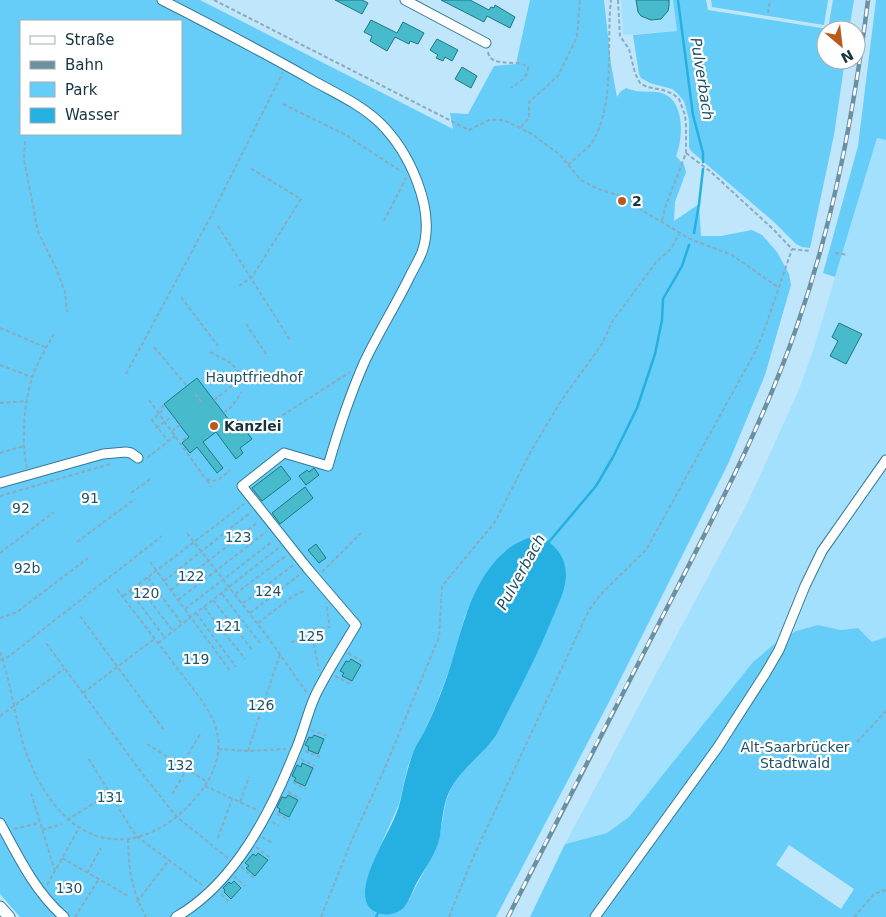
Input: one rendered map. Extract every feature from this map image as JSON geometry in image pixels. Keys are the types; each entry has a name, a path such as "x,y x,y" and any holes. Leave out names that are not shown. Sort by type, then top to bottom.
{"main road":[{"path":"0,907 8,917"}],"street":[{"path":"162,0 286,65 353,103 380,122 395,140 411,167 422,199 426,218 426,231 422,252 364,362 335,440 328,466 284,453 242,486 300,560 356,625 313,702 284,778 250,842 233,866 212,889 176,917"},
{"path":"405,0 486,43"},
{"path":"0,483 103,454 132,452 140,460"},
{"path":"595,917 708,761 751,696 779,650 805,586 822,551 886,460"},
{"path":"0,823 24,867 42,894 64,917"}],"path":[{"path":"214,0 470,130 489,120 504,120 521,128 560,155 581,180 598,189 630,199 640,209 690,239 732,255 779,288"},
{"path":"521,128 529,118 528,102 558,76 577,37 580,0"},
{"path":"568,165 590,144 602,120 608,80 612,0"},
{"path":"618,0 620,36 629,50 640,83 647,87 674,94 682,105 686,125 686,153 665,208 662,222"},
{"path":"768,12 770,0"},
{"path":"486,43 489,56 493,60 521,63 528,67 525,77 511,88"},
{"path":"126,374 211,216 286,65"},
{"path":"283,104 344,134 408,175 384,220"},
{"path":"25,141 24,159 38,232 56,268 65,292 67,312"},
{"path":"686,153 711,172 760,216 792,249 810,250"},
{"path":"239,286 252,277 301,199 250,168"},
{"path":"218,226 252,277 290,340"},
{"path":"321,917 439,637 442,586 495,522 532,451 561,401 602,344 612,322 656,262 671,249 680,232"},
{"path":"449,917 471,862 589,610 601,594 646,550 755,352 792,249"},
{"path":"835,253 848,255"},
{"path":"181,297 218,346"},
{"path":"246,324 268,357"},
{"path":"0,328 47,348"},
{"path":"29,475 24,453 27,401 32,377 55,332"},
{"path":"154,348 187,386"},
{"path":"210,352 231,364 243,376"},
{"path":"266,426 364,362"},
{"path":"0,365 32,377"},
{"path":"214,400 232,386"},
{"path":"224,413 232,406 242,392"},
{"path":"196,394 203,404"},
{"path":"148,400 175,436 183,441 211,487"},
{"path":"0,403 27,401"},
{"path":"164,405 159,414 152,420 168,441"},
{"path":"157,428 173,416"},
{"path":"172,432 180,425"},
{"path":"140,460 175,436"},
{"path":"183,441 188,436"},
{"path":"0,453 24,446"},
{"path":"0,496 110,464"},
{"path":"205,478 210,481 216,481 230,470"},
{"path":"131,493 152,478"},
{"path":"122,597 252,498"},
{"path":"77,542 135,499"},
{"path":"164,581 258,506"},
{"path":"0,553 54,512"},
{"path":"171,590 266,516"},
{"path":"178,600 274,526"},
{"path":"187,533 258,623 313,702"},
{"path":"316,578 361,533"},
{"path":"1,660 8,657 162,536"},
{"path":"185,609 223,579 284,538"},
{"path":"158,643 222,593 284,538"},
{"path":"235,594 293,550"},
{"path":"0,618 17,612 88,558"},
{"path":"242,604 300,560"},
{"path":"150,562 231,672"},
{"path":"250,613 308,568"},
{"path":"147,578 182,624"},
{"path":"138,585 173,631"},
{"path":"0,652 1,660 7,672 22,743 33,771 48,796 67,820 96,836 111,839 139,838 153,833 177,818 194,800 207,782 215,766 218,748 217,732 207,708 116,588"},
{"path":"258,623 293,596 306,590"},
{"path":"130,591 165,638"},
{"path":"222,593 260,644"},
{"path":"322,684 310,631 330,627 326,604 329,593"},
{"path":"213,600 253,651"},
{"path":"204,607 245,660"},
{"path":"196,613 236,667"},
{"path":"80,616 164,730"},
{"path":"292,642 312,637"},
{"path":"83,693 154,639"},
{"path":"46,643 177,818 233,866 256,879"},
{"path":"342,649 365,663"},
{"path":"248,751 280,654"},
{"path":"0,716 64,669"},
{"path":"332,674 352,685"},
{"path":"857,742 886,711"},
{"path":"304,727 328,736"},
{"path":"181,766 201,732"},
{"path":"147,744 207,782"},
{"path":"218,748 295,752 320,757"},
{"path":"295,752 315,766"},
{"path":"89,759 109,794 139,838 230,903"},
{"path":"172,794 187,769"},
{"path":"240,802 249,777"},
{"path":"284,778 306,789"},
{"path":"204,786 232,799 290,820"},
{"path":"279,788 301,798"},
{"path":"31,793 55,871"},
{"path":"67,820 109,794"},
{"path":"218,838 232,799"},
{"path":"5,832 40,822"},
{"path":"42,830 62,824"},
{"path":"42,894 80,828"},
{"path":"128,839 128,866 132,885 137,902 146,917"},
{"path":"250,842 272,859"},
{"path":"87,873 102,848"},
{"path":"62,858 128,896"},
{"path":"137,902 169,860"},
{"path":"233,866 245,886"},
{"path":"75,917 98,879"},
{"path":"854,917 874,894 886,890"}],"shaded area":[{"path":"621,0 673,0 677,31 623,35"},
{"path":"877,138 886,140 886,637 872,642 858,628 841,630 818,625 796,631 773,645 753,662 629,817 607,833 565,844 747,504 798,392 813,351"}],"green space":[{"name":"Hauptfriedhof","path":"0,0 200,0 453,129 450,113 468,114 494,66 516,64 530,0 604,0 611,64 617,97 626,88 666,95 673,101 680,118 679,148 676,156 684,165 686,172 675,202 674,221 699,204 701,236 721,236 752,230 762,235 777,252 789,274 791,285 765,375 728,464 609,702 496,917 20,917 0,894","holes":["505,551 566,573 565,585 548,629 497,734 453,784 445,804 436,846 409,900 367,883 375,858 399,804 408,766 436,705 452,662 465,616 480,583"]},
{"path":"673,0 706,0 708,10 816,27 816,70 844,70 834,135 810,248 796,244 774,222 691,151 689,147 689,120 684,101 672,89 650,83 641,78 633,35 677,31"},
{"path":"711,0 828,0 825,20 816,20 816,24 712,7"},
{"path":"833,0 854,0 851,20 830,20"},
{"path":"876,0 886,0 886,140 877,138 835,277 823,273 858,146"},
{"name":"Alt-Saarbrücker Stadtwald","path":"818,625 841,630 858,628 872,642 886,637 886,917 530,917 565,844 607,833 629,817 753,662 773,645 796,631","holes":["789,845 854,889 841,909 776,865"]}],"water":[{"path":"539,536 555,547 562,557 565,568 566,580 564,589 549,627 497,734 454,783 449,792 436,849 405,906 392,914 377,913 369,907 366,901 365,894 368,877 377,853 396,814 416,745 426,728 440,695 471,602 485,574 504,552 520,541"}],"building":[{"path":"335,0 362,0 368,3 362,14"},
{"path":"441,0 470,0 489,10 491,7 494,8 495,5 515,17 510,28 487,16 484,22"},
{"path":"636,0 669,0 668,11 661,19 651,20 641,16 638,12"},
{"path":"371,20 397,33 403,22 424,33 418,44 410,41 409,44 395,37 387,51 370,41 372,36 364,32"},
{"path":"437,39 458,50 452,61 445,57 443,61 436,58 438,55 430,50"},
{"path":"462,67 477,76 471,88 455,79"},
{"path":"839,323 862,334 846,364 830,356 838,341 832,337"},
{"name":"Kanzlei","path":"197,378 232,424 237,420 252,439 240,448 243,453 236,459 216,432 203,442 223,468 217,473 197,447 190,453 182,443 189,437 164,404"},
{"path":"281,466 291,479 262,501 252,488"},
{"path":"314,468 319,475 306,485 299,476 307,470 309,472"},
{"path":"305,487 313,498 280,524 272,513"},
{"path":"316,544 326,558 319,563 308,550"},
{"path":"351,659 361,665 352,681 342,676 344,673 340,671 346,661 349,662"},
{"path":"314,735 324,739 318,754 308,750 309,747 305,745 309,737 312,738"},
{"path":"302,763 313,768 305,786 294,781 296,778 292,776 297,765 301,767"},
{"path":"288,795 298,800 289,817 279,812 280,809 277,807 282,797 286,798"},
{"path":"258,853 268,860 255,876 246,868 249,866 245,863 253,854 256,856"},
{"path":"234,881 241,888 231,899 224,892 223,888 229,882 231,884"}],"waterway":[{"name":"Pulverbach","path":"678,0 693,115 703,153 703,162"},
{"name":"Pulverbach","path":"694,233 703,169"},
{"name":"Pulverbach","path":"548,543 596,486 613,457 637,408 655,354 662,320 663,299 682,266 689,245"},
{"name":"Pulverbach","path":"376,917 379,911"}],"railway":[{"path":"508,917 722,500 770,397 784,362 810,286 832,206 849,124 868,0"}],"place":[{"name":"2","path":"622,201"},
{"name":"Kanzlei","path":"214,426"}],"park label":[{"name":"91","path":"90,498"},
{"name":"92","path":"21,508"},
{"name":"123","path":"238,537"},
{"name":"92b","path":"27,568"},
{"name":"122","path":"191,576"},
{"name":"124","path":"268,591"},
{"name":"120","path":"146,593"},
{"name":"121","path":"228,626"},
{"name":"125","path":"311,636"},
{"name":"119","path":"196,659"},
{"name":"126","path":"261,705"},
{"name":"132","path":"180,765"},
{"name":"131","path":"110,797"},
{"name":"130","path":"69,888"}]}
